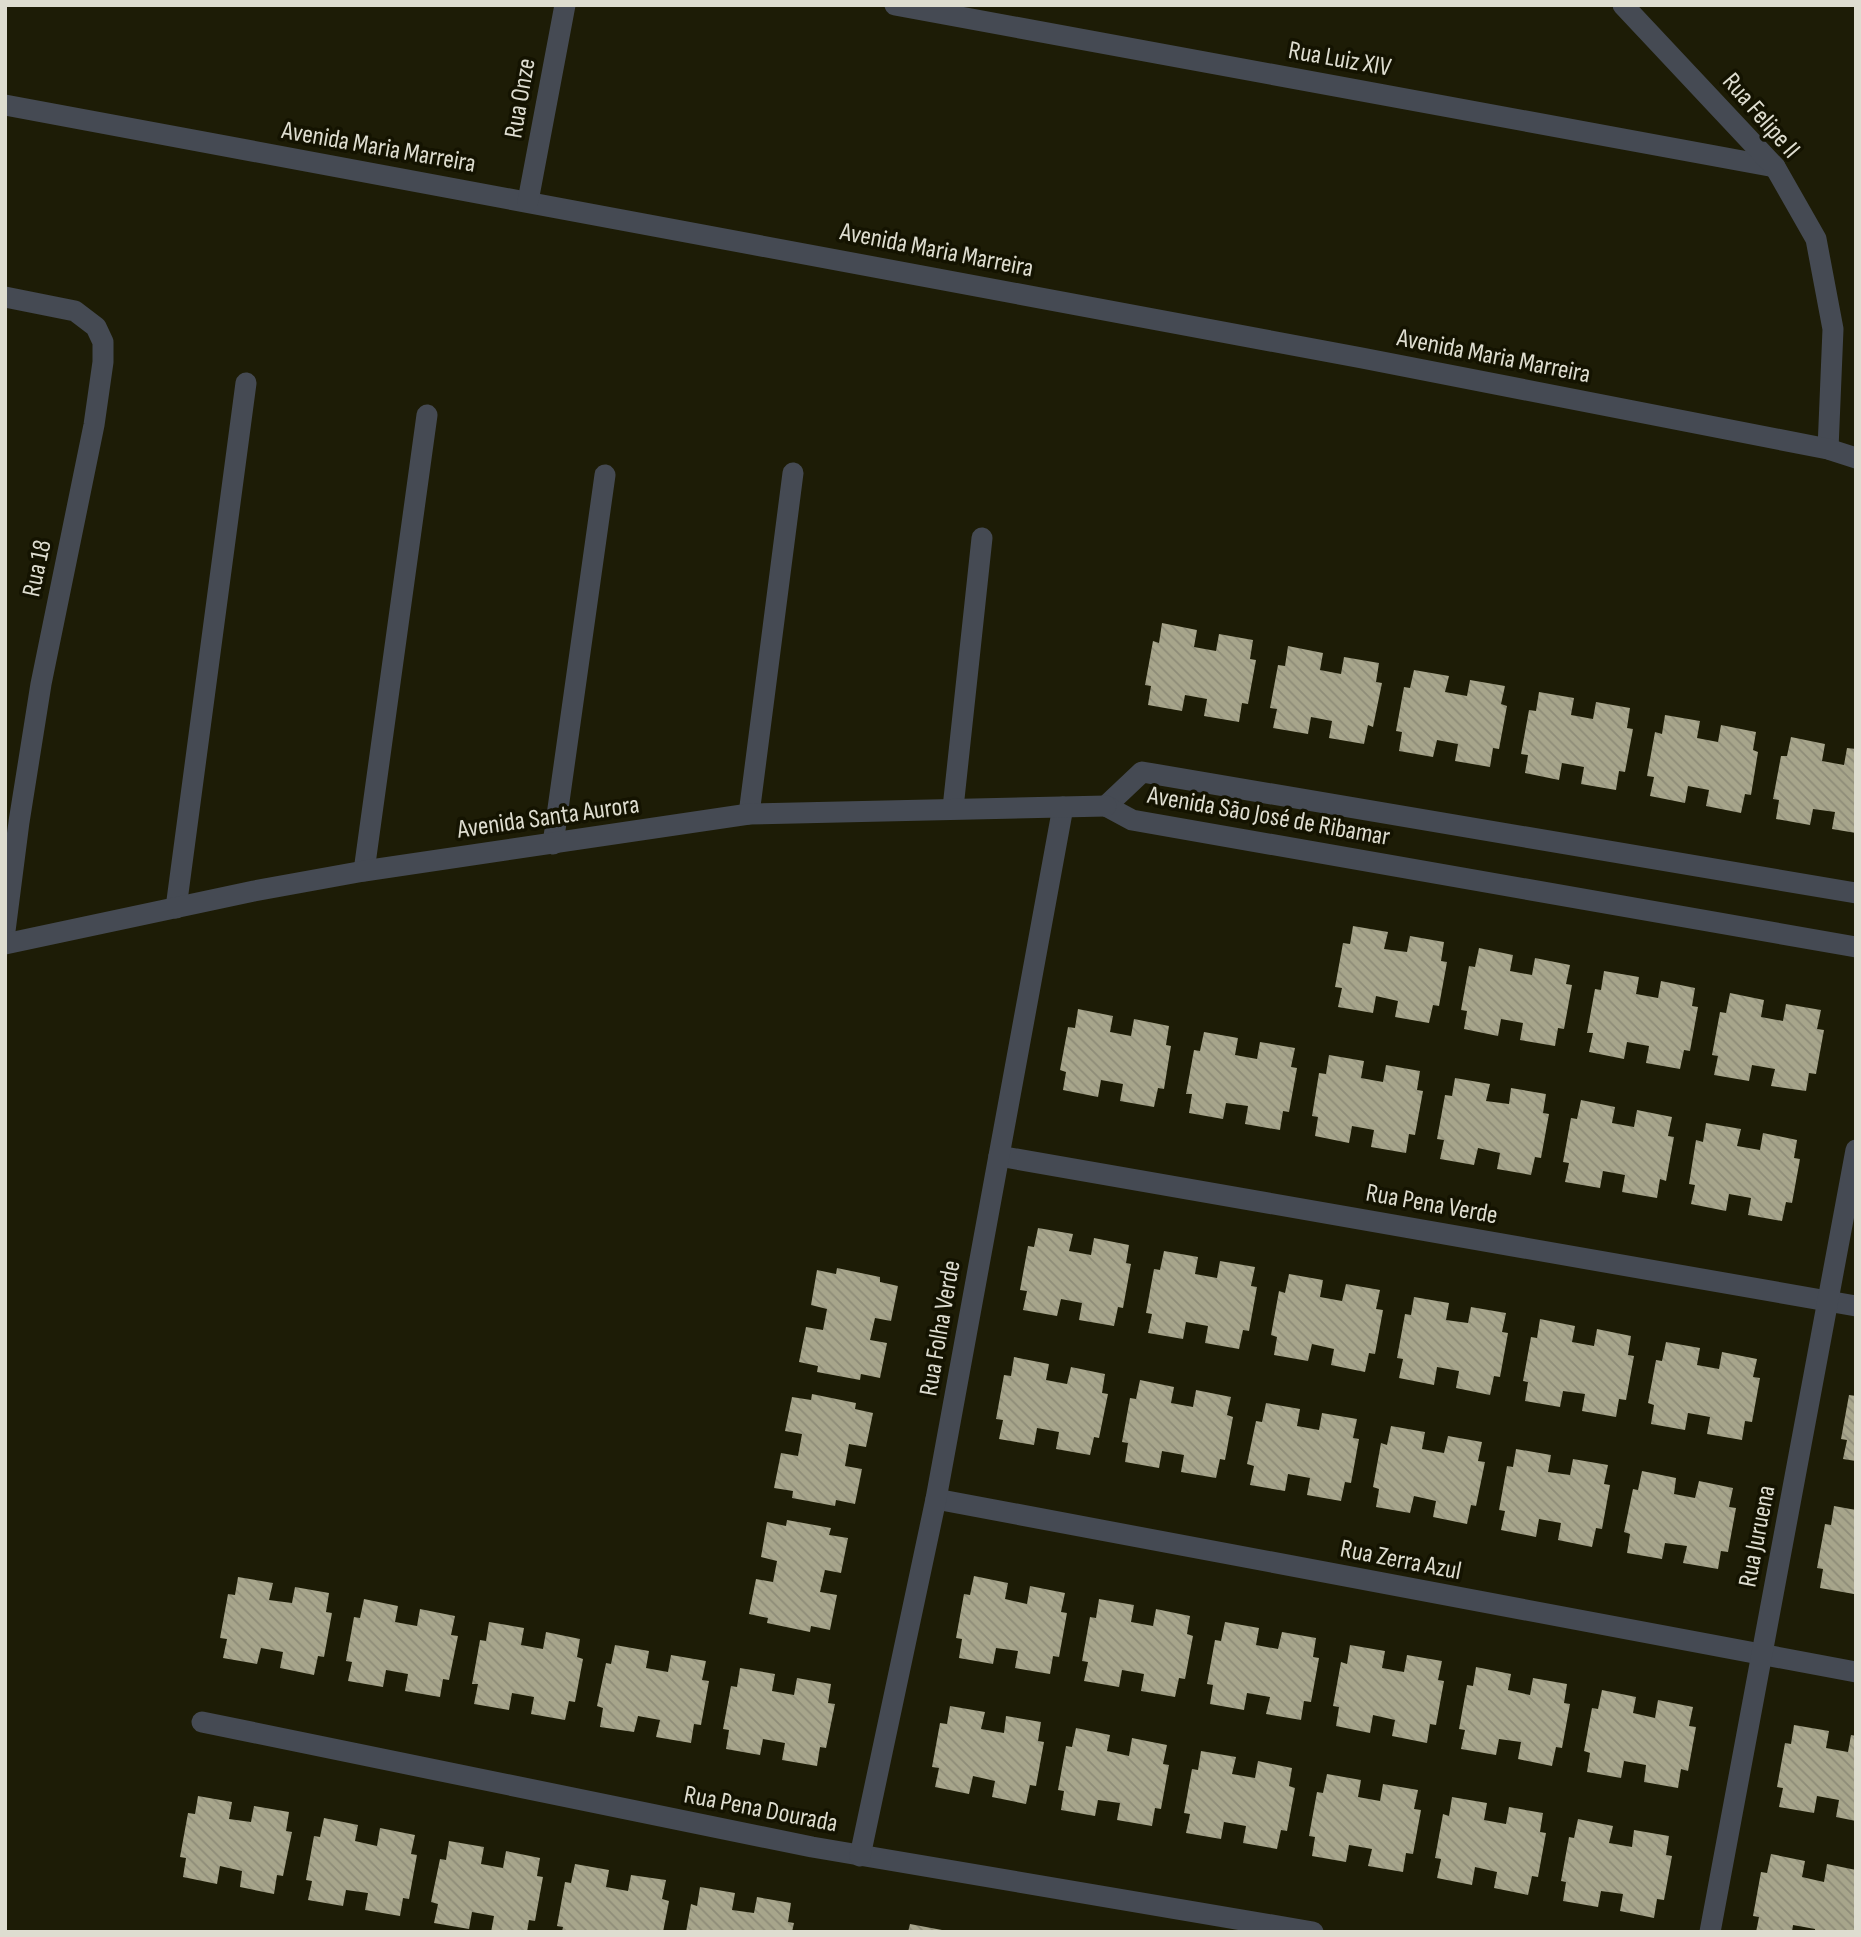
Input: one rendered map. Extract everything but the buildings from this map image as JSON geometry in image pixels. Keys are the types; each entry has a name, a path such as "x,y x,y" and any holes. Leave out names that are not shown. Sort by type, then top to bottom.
{"street":[{"name":"Rua Onze","path":"528,201 565,5"},
{"name":"Rua Luiz XIV","path":"895,5 1775,166"},
{"name":"Rua Felipe II","path":"1623,5 1775,166 1816,239 1833,329 1828,449"},
{"name":"Avenida Maria Marreira","path":"5,105 1348,355 1828,449 1856,458"},
{"name":"Rua 18","path":"5,297 75,311 96,327 103,342 103,362 94,425 41,684 5,931"},
{"path":"176,908 246,383"},
{"path":"365,871 427,415"},
{"path":"749,814 793,474"},
{"path":"553,845 605,475"},
{"path":"953,808 982,538"},
{"name":"Avenida São José de Ribamar","path":"1856,893 1142,772 1106,806 1132,820 1856,947"},
{"name":"Avenida Santa Aurora","path":"5,944 365,871 749,814 1106,806"},
{"name":"Rua Folha Verde","path":"860,1856 936,1499 1063,807"},
{"name":"Rua Juruena","path":"1710,1932 1856,1150"},
{"name":"Rua Pena Verde","path":"999,1156 1856,1306"},
{"name":"Rua Zerra Azul","path":"936,1499 1856,1672"},
{"name":"Rua Pena Dourada","path":"202,1722 860,1856 1313,1932"}]}
